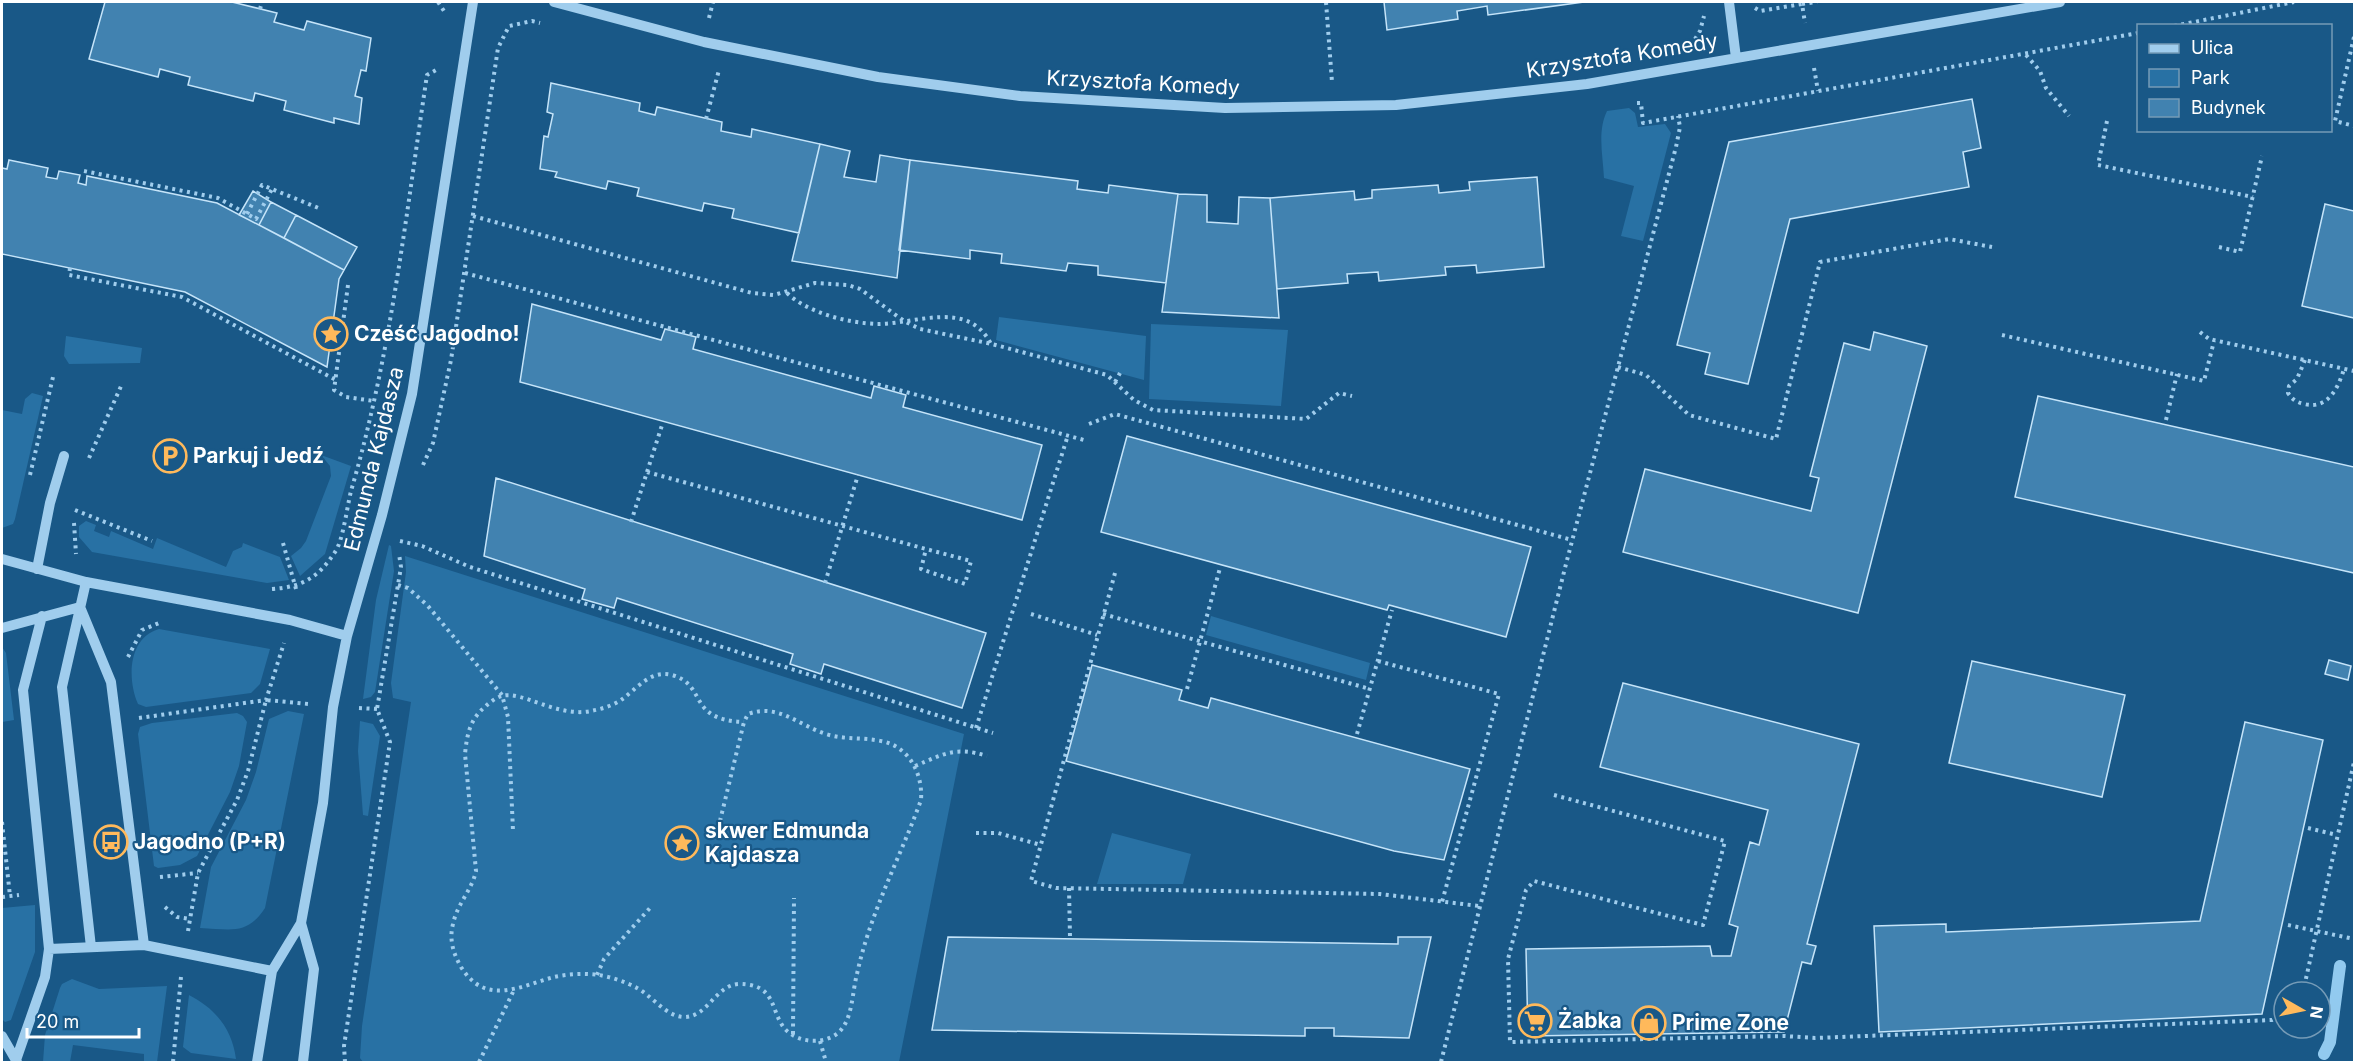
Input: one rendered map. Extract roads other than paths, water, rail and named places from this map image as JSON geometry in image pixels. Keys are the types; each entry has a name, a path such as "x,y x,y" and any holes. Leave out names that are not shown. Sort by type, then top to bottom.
{"street":[{"name":"Edmunda Kajdasza","path":"257,1062 272,971 301,923 323,803 333,707 347,636 382,515 412,394 473,2"},
{"name":"Krzysztofa Komedy","path":"554,2 725,47 878,77 1020,96 1225,108 1396,105 1597,83 2060,2"},
{"path":"1729,2 1736,58"},
{"path":"37,569 50,503 64,456"},
{"path":"2,559 86,582 290,620 347,636"},
{"path":"86,582 62,687 91,947"},
{"path":"2,628 80,607"},
{"path":"80,607 111,682 144,945"},
{"path":"16,1061 45,977 49,949 23,690 42,616"},
{"name":"Edmunda Kajdasza","path":"301,923 314,969 303,1062"},
{"path":"49,949 144,945 272,971"},
{"path":"2,1036 16,1061"}],"waterway":[{"path":"2324,1054 2330,1042 2340,966"}],"place":[{"name":"Cześć Jagodno!","path":"331,334"},
{"name":"Parkuj i Jedź","path":"170,456"},
{"name":"Jagodno (P+R)","path":"111,842"},
{"name":"skwer Edmunda Kajdasza","path":"682,843"},
{"name":"Żabka","path":"1535,1021"},
{"name":"Prime Zone","path":"1649,1023"}]}
